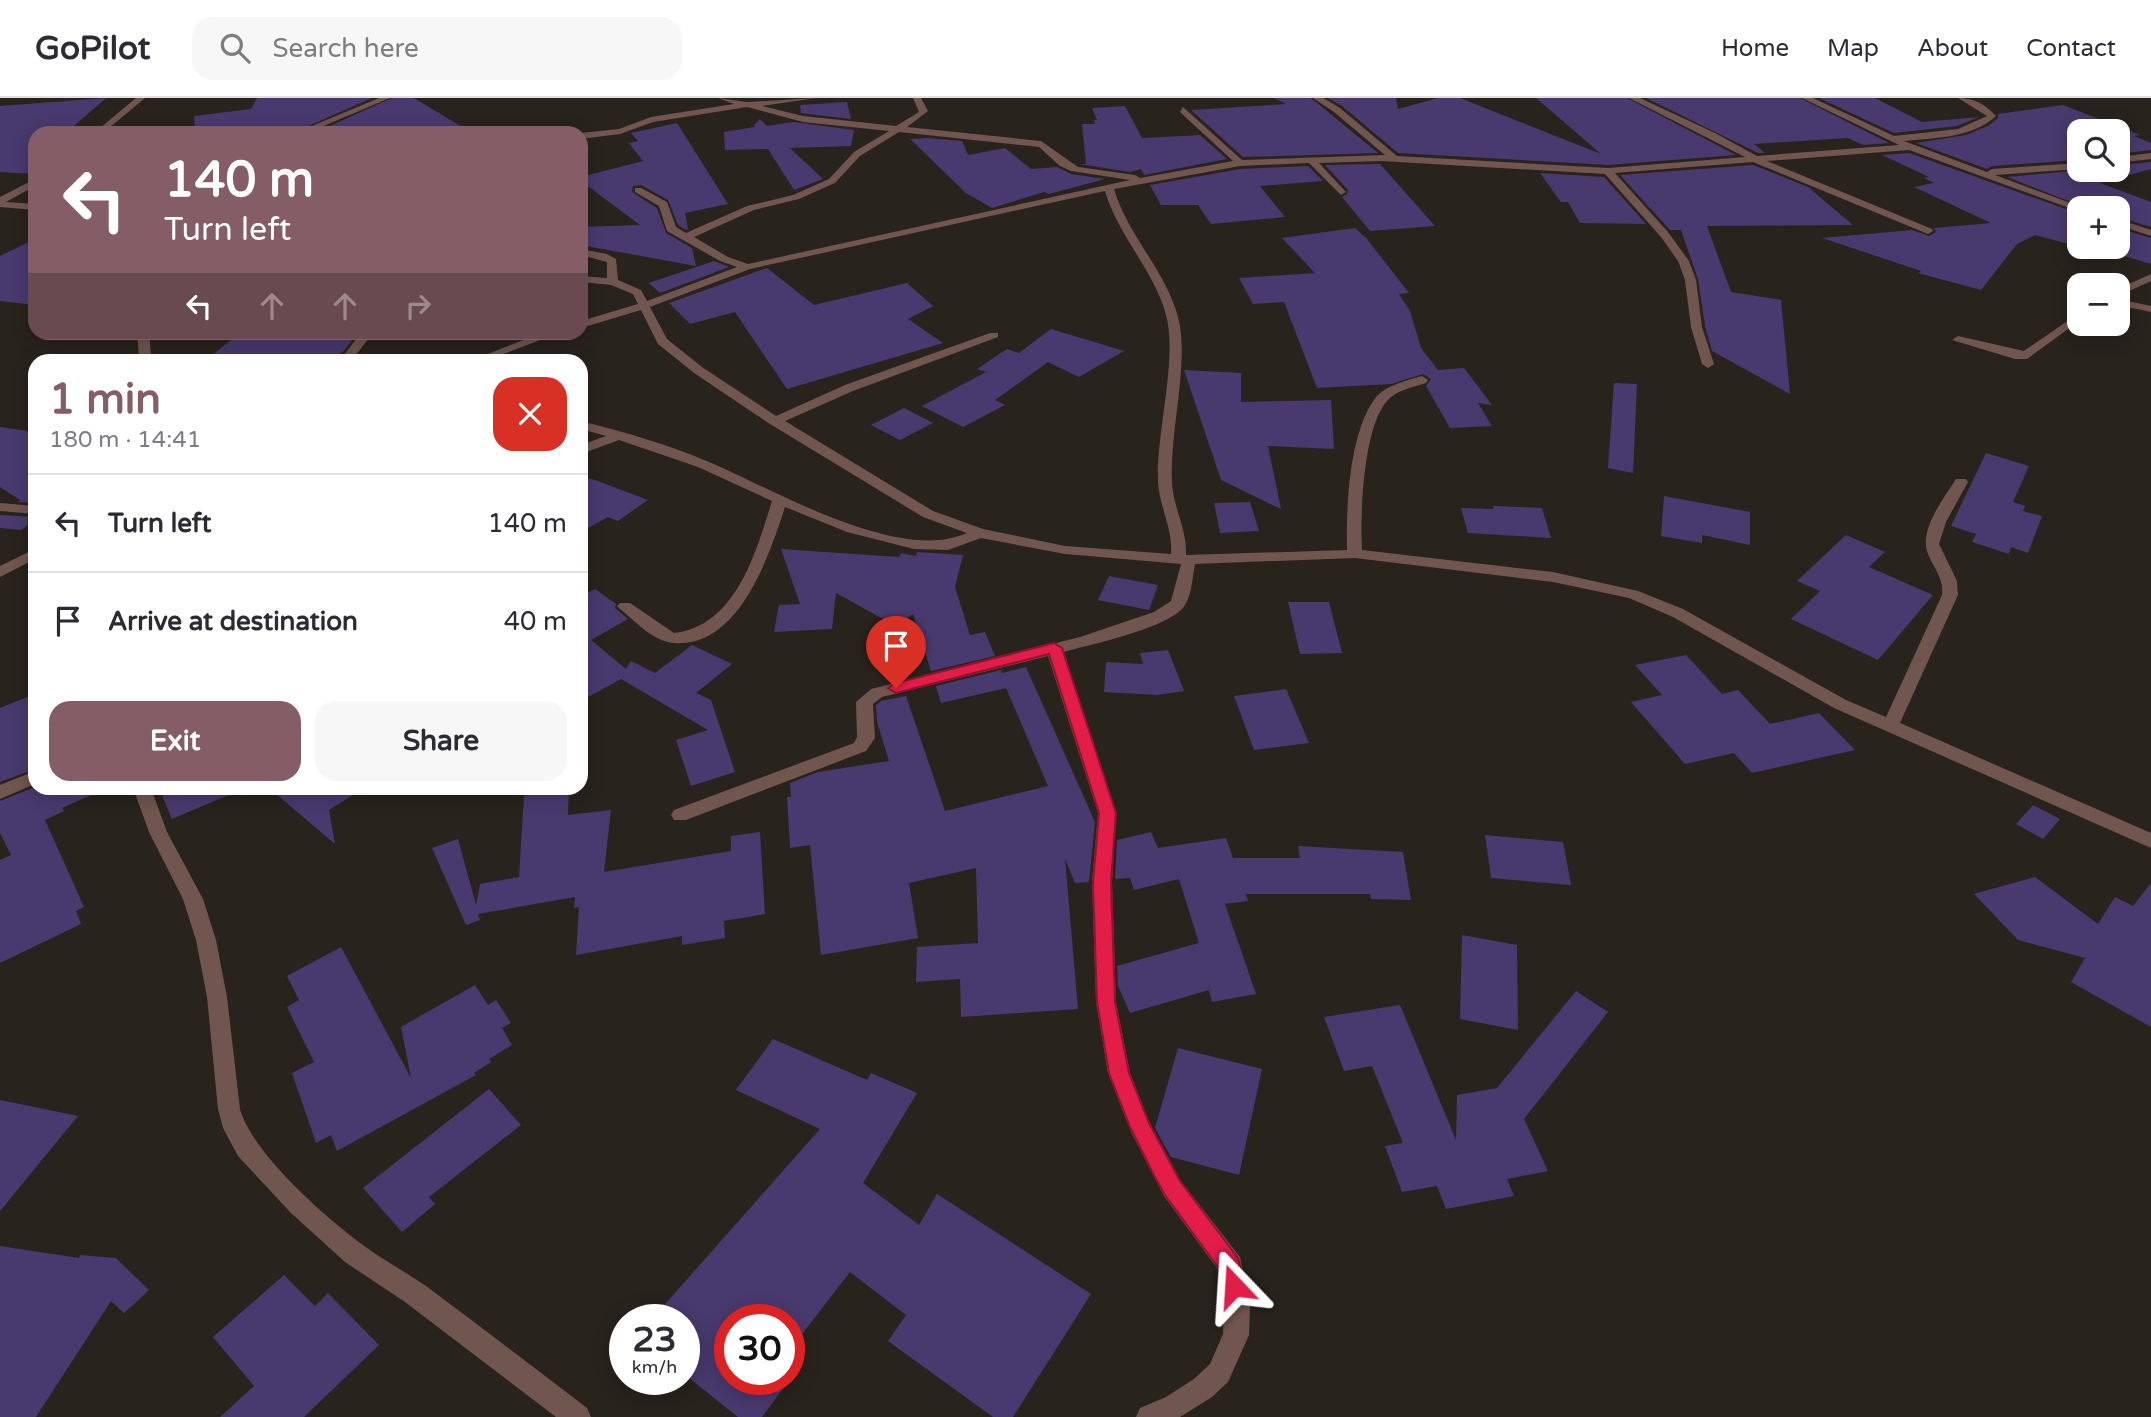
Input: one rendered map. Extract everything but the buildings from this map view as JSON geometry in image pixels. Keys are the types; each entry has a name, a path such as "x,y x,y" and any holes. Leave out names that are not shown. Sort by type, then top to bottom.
{"street":[{"path":"107,126 141,98"},
{"path":"316,126 386,98"},
{"path":"722,98 803,119 1041,144 1054,152 1062,164 1073,169 1149,180"},
{"path":"588,135 620,131 651,120 743,105 811,98"},
{"path":"686,237 751,208 796,197 832,181 857,154 892,129 922,114 924,111 917,98"},
{"path":"1317,98 1337,110 1395,159"},
{"path":"1633,98 1712,135 1758,161 1928,231"},
{"path":"1806,98 1910,147 1986,172 2067,203"},
{"path":"1893,139 1961,131 1983,124 1992,116 1982,107 1962,98"},
{"path":"1183,110 1240,163"},
{"path":"588,323 643,306 747,267 1149,180 1240,163 1395,159 1608,171 1910,147"},
{"path":"2130,159 2151,156"},
{"path":"1312,161 1341,192"},
{"path":"1986,172 2067,167"},
{"path":"1608,171 1633,204 1676,249 1684,263 1689,273 1696,308 1696,324 1708,365"},
{"path":"1,204 28,187"},
{"path":"680,815 860,747 866,738 864,702 877,693 1147,622 1169,612 1179,600 1183,559 1165,482 1165,443 1173,382 1174,324 1162,292 1122,225 1109,189"},
{"path":"638,190 659,200 671,229 724,259 747,267"},
{"path":"1,204 28,206"},
{"path":"2130,226 2151,233"},
{"path":"588,253 603,256 611,261 613,282"},
{"path":"2130,287 2151,276"},
{"path":"588,280 613,282 637,292 662,341 698,370 775,421 928,514 979,533 1012,542 1065,550 1183,559 1355,554 1553,577 1633,594 1678,613 1840,704 2151,841"},
{"path":"2130,305 2151,309"},
{"path":"1958,340 2015,355 2027,355 2067,325"},
{"path":"775,421 849,388 994,335"},
{"path":"352,354 362,340"},
{"path":"495,354 534,340"},
{"path":"1355,554 1354,514 1360,468 1377,407 1387,394 1422,380"},
{"path":"588,427 700,463 837,524 910,544 947,546 979,533"},
{"path":"588,447 620,435"},
{"path":"1890,726 1950,595 1950,578 1934,551 1933,537 1961,482"},
{"path":"625,606 671,638 685,637 717,622 736,605 764,549 780,499"},
{"path":"0,507 28,509"},
{"path":"0,572 28,557"},
{"path":"1054,648 1107,813 1102,882 1106,1002 1119,1073 1140,1127 1172,1188 1230,1266 1237,1306 1236,1335 1219,1373 1203,1388 1175,1406 1149,1417"},
{"path":"0,792 28,780"},
{"path":"145,795 158,832 193,899 206,940 217,997 229,1108 234,1128 246,1148 299,1205 354,1253 414,1293 578,1417"}],"route":[{"path":"896,688 1054,648 1107,813 1102,882 1106,1002 1119,1073 1140,1127 1161,1168 1172,1188 1230,1266 1234,1286"}]}
